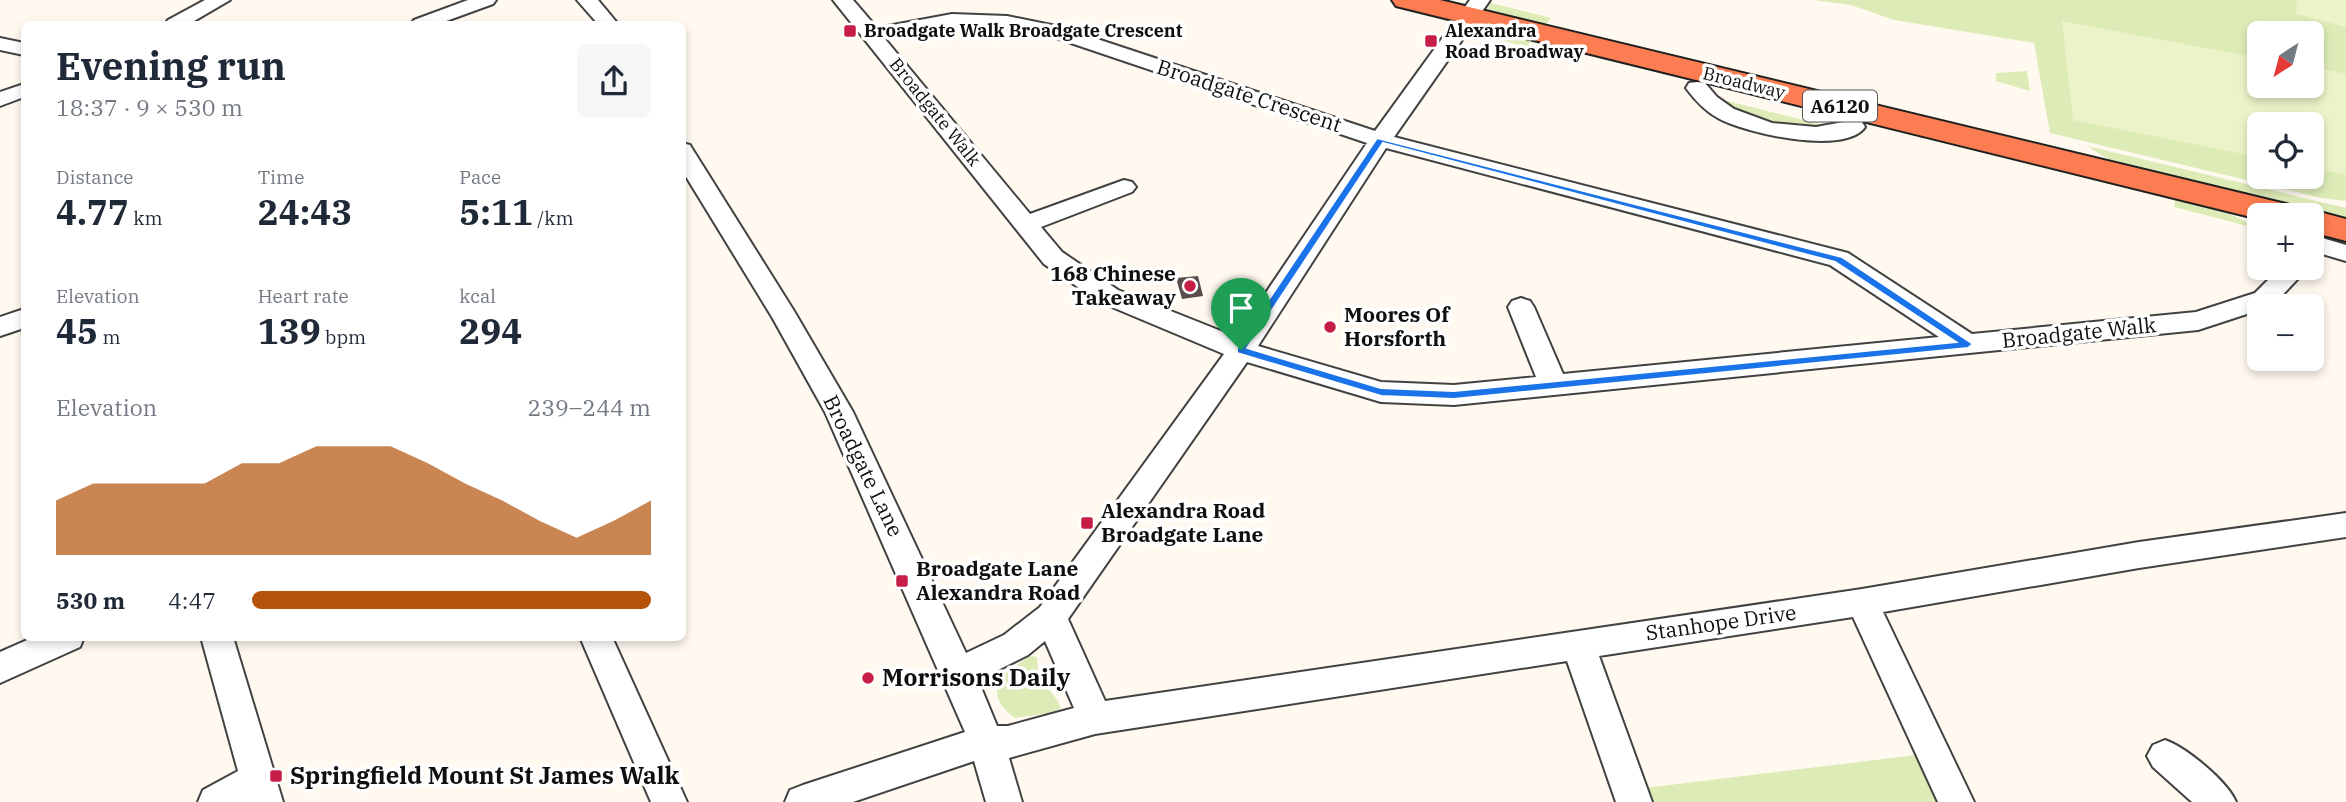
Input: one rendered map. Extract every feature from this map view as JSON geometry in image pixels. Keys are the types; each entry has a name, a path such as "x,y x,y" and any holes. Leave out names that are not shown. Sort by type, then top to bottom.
{"highway":[{"name":"Broadway","path":"1406,0 1474,8 2247,205"},
{"path":"2324,225 2346,230"}],"street":[{"path":"181,21 220,0"},
{"path":"429,21 486,0"},
{"path":"587,0 605,21"},
{"name":"Broadgate Walk","path":"844,0 1053,258 1109,296 1241,350 1381,392 1454,395 2198,321 2264,299 2285,280"},
{"path":"958,673 1017,645 1051,617 1241,350 1380,139 1474,8"},
{"name":"Broadgate Crescent","path":"873,35 952,20 1007,22 1061,33 1380,139 1839,259 1968,344"},
{"path":"0,44 21,48"},
{"path":"1697,88 1702,97 1744,122 1798,135 1842,132 1854,127"},
{"path":"0,99 21,91"},
{"name":"Broadgate Lane","path":"686,156 785,317 839,412 958,673 986,741 1004,802"},
{"path":"1026,224 1124,187"},
{"path":"2324,247 2346,253"},
{"path":"1521,307 1553,384"},
{"path":"0,327 21,319"},
{"name":"Stanhope Drive","path":"803,802 986,741 1008,741 1095,718 1862,603 2139,555 2346,525"},
{"path":"1862,603 1956,802"},
{"path":"1051,617 1095,718"},
{"path":"0,668 59,641"},
{"path":"216,802 262,791 218,641"},
{"path":"598,641 669,802"},
{"path":"1578,644 1634,802"},
{"path":"2165,756 2218,802"}],"green space":[{"path":"1813,0 2346,0 2346,201 2283,189 2324,189 2324,112 2247,112 2247,180 2050,133 2034,43 1894,20 1851,5"},
{"path":"2297,0 2346,0 2346,27 2296,14"},
{"path":"1491,3 1551,18 1545,25 1490,14 1486,10"},
{"path":"2062,21 2247,56 2247,98 2324,98 2324,69 2346,74 2346,175 2324,170 2324,112 2247,112 2247,155 2073,120"},
{"path":"1476,26 1532,39 1541,44 1530,42 1528,47 1471,33"},
{"path":"2027,71 2030,91 1996,81 1996,73"},
{"path":"1708,96 1839,129 1781,127 1765,120 1753,122"},
{"path":"2087,146 2247,184 2247,189 2267,189 2346,208 2346,220 2324,217 2324,203 2268,203 2121,167"},
{"path":"2175,199 2221,209 2247,223 2247,226 2174,207"},
{"path":"1030,656 1037,657 1042,681 1061,708 1052,713 1015,718 999,700 998,677"},
{"path":"1924,754 1942,802 1651,802 1645,788"}],"building":[{"name":"168 Chinese Takeaway","path":"1198,276 1203,296 1182,299 1176,278"}],"place":[{"name":"Broadgate Walk Broadgate Crescent","path":"850,31"},
{"name":"Alexandra Road Broadway","path":"1431,41"},
{"name":"168 Chinese Takeaway","path":"1190,286"},
{"name":"Moores Of Horsforth","path":"1330,327"},
{"name":"Alexandra Road Broadgate Lane","path":"1087,523"},
{"name":"Broadgate Lane Alexandra Road","path":"902,581"},
{"name":"Morrisons Daily","path":"868,678"},
{"name":"Springfield Mount St James Walk","path":"276,776"}],"route":[{"path":"1380,139 1839,259 1968,344 1454,395 1381,392 1241,350 1380,139"}]}
